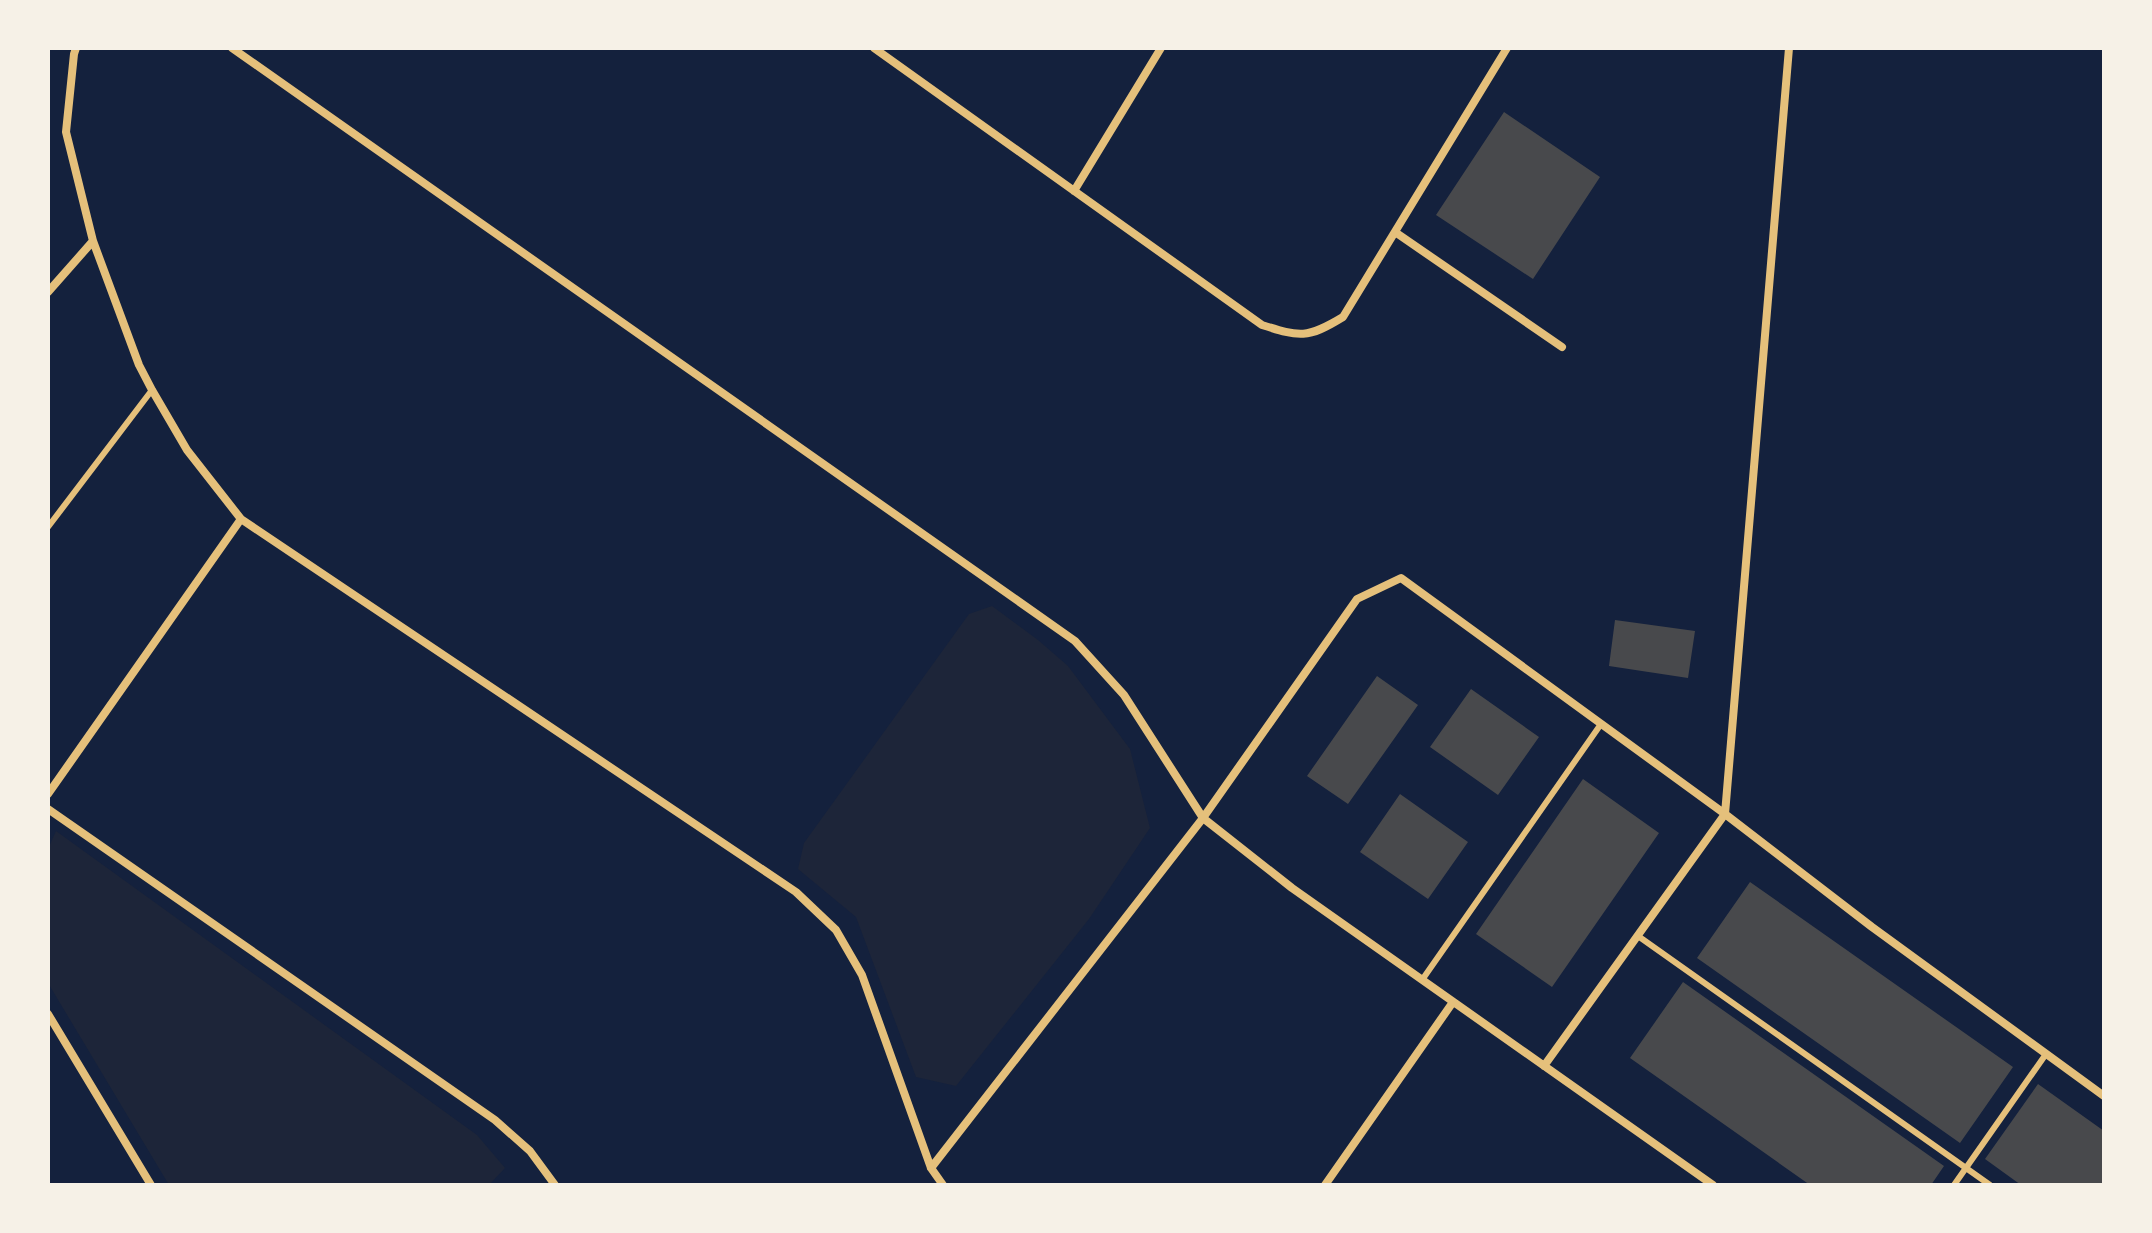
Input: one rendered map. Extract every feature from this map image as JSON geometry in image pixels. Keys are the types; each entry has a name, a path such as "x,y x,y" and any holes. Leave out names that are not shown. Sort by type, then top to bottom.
{"street":[{"path":"232,48 1075,641 1124,695 1203,818 1292,888 1713,1185"},
{"path":"874,48 1262,325 1295,335 1321,331 1343,317 1507,48"},
{"path":"1074,191 1161,48"},
{"path":"1544,1066 1725,814 1789,48"},
{"path":"75,51 66,132 93,241 139,365 187,450 241,519 796,892 836,930 862,975 931,1168 943,1185"},
{"path":"1395,232 1562,347"},
{"path":"48,292 93,241"},
{"path":"48,794 241,519"},
{"path":"931,1168 1203,818 1357,599 1401,578 2104,1096"},
{"path":"48,809 495,1120 530,1151 555,1185"},
{"path":"1325,1185 1453,1002"},
{"path":"48,1014 151,1185"}],"lane":[{"path":"48,527 152,390"},
{"path":"1422,980 1601,724"},
{"path":"1638,936 1990,1185"},
{"path":"1954,1185 2046,1054"}],"shaded area":[{"path":"992,606 1068,666 1130,749 1150,828 1089,919 956,1086 916,1077 856,917 798,869 804,843 969,614"},
{"path":"56,831 477,1135 505,1168 489,1185 169,1185 48,983 48,849"}],"building":[{"path":"1504,112 1600,177 1533,279 1436,215"},
{"path":"1615,620 1695,631 1688,678 1609,666"},
{"path":"1377,676 1418,705 1348,804 1307,776"},
{"path":"1471,689 1539,737 1498,795 1430,747"},
{"path":"1583,779 1659,833 1552,987 1476,934"},
{"path":"1400,794 1468,842 1428,899 1360,852"},
{"path":"1750,882 2013,1067 1960,1143 1697,958"},
{"path":"1683,982 1944,1166 1931,1185 1810,1185 1630,1058"},
{"path":"2038,1084 2104,1131 2104,1185 2021,1185 1985,1159"}]}
